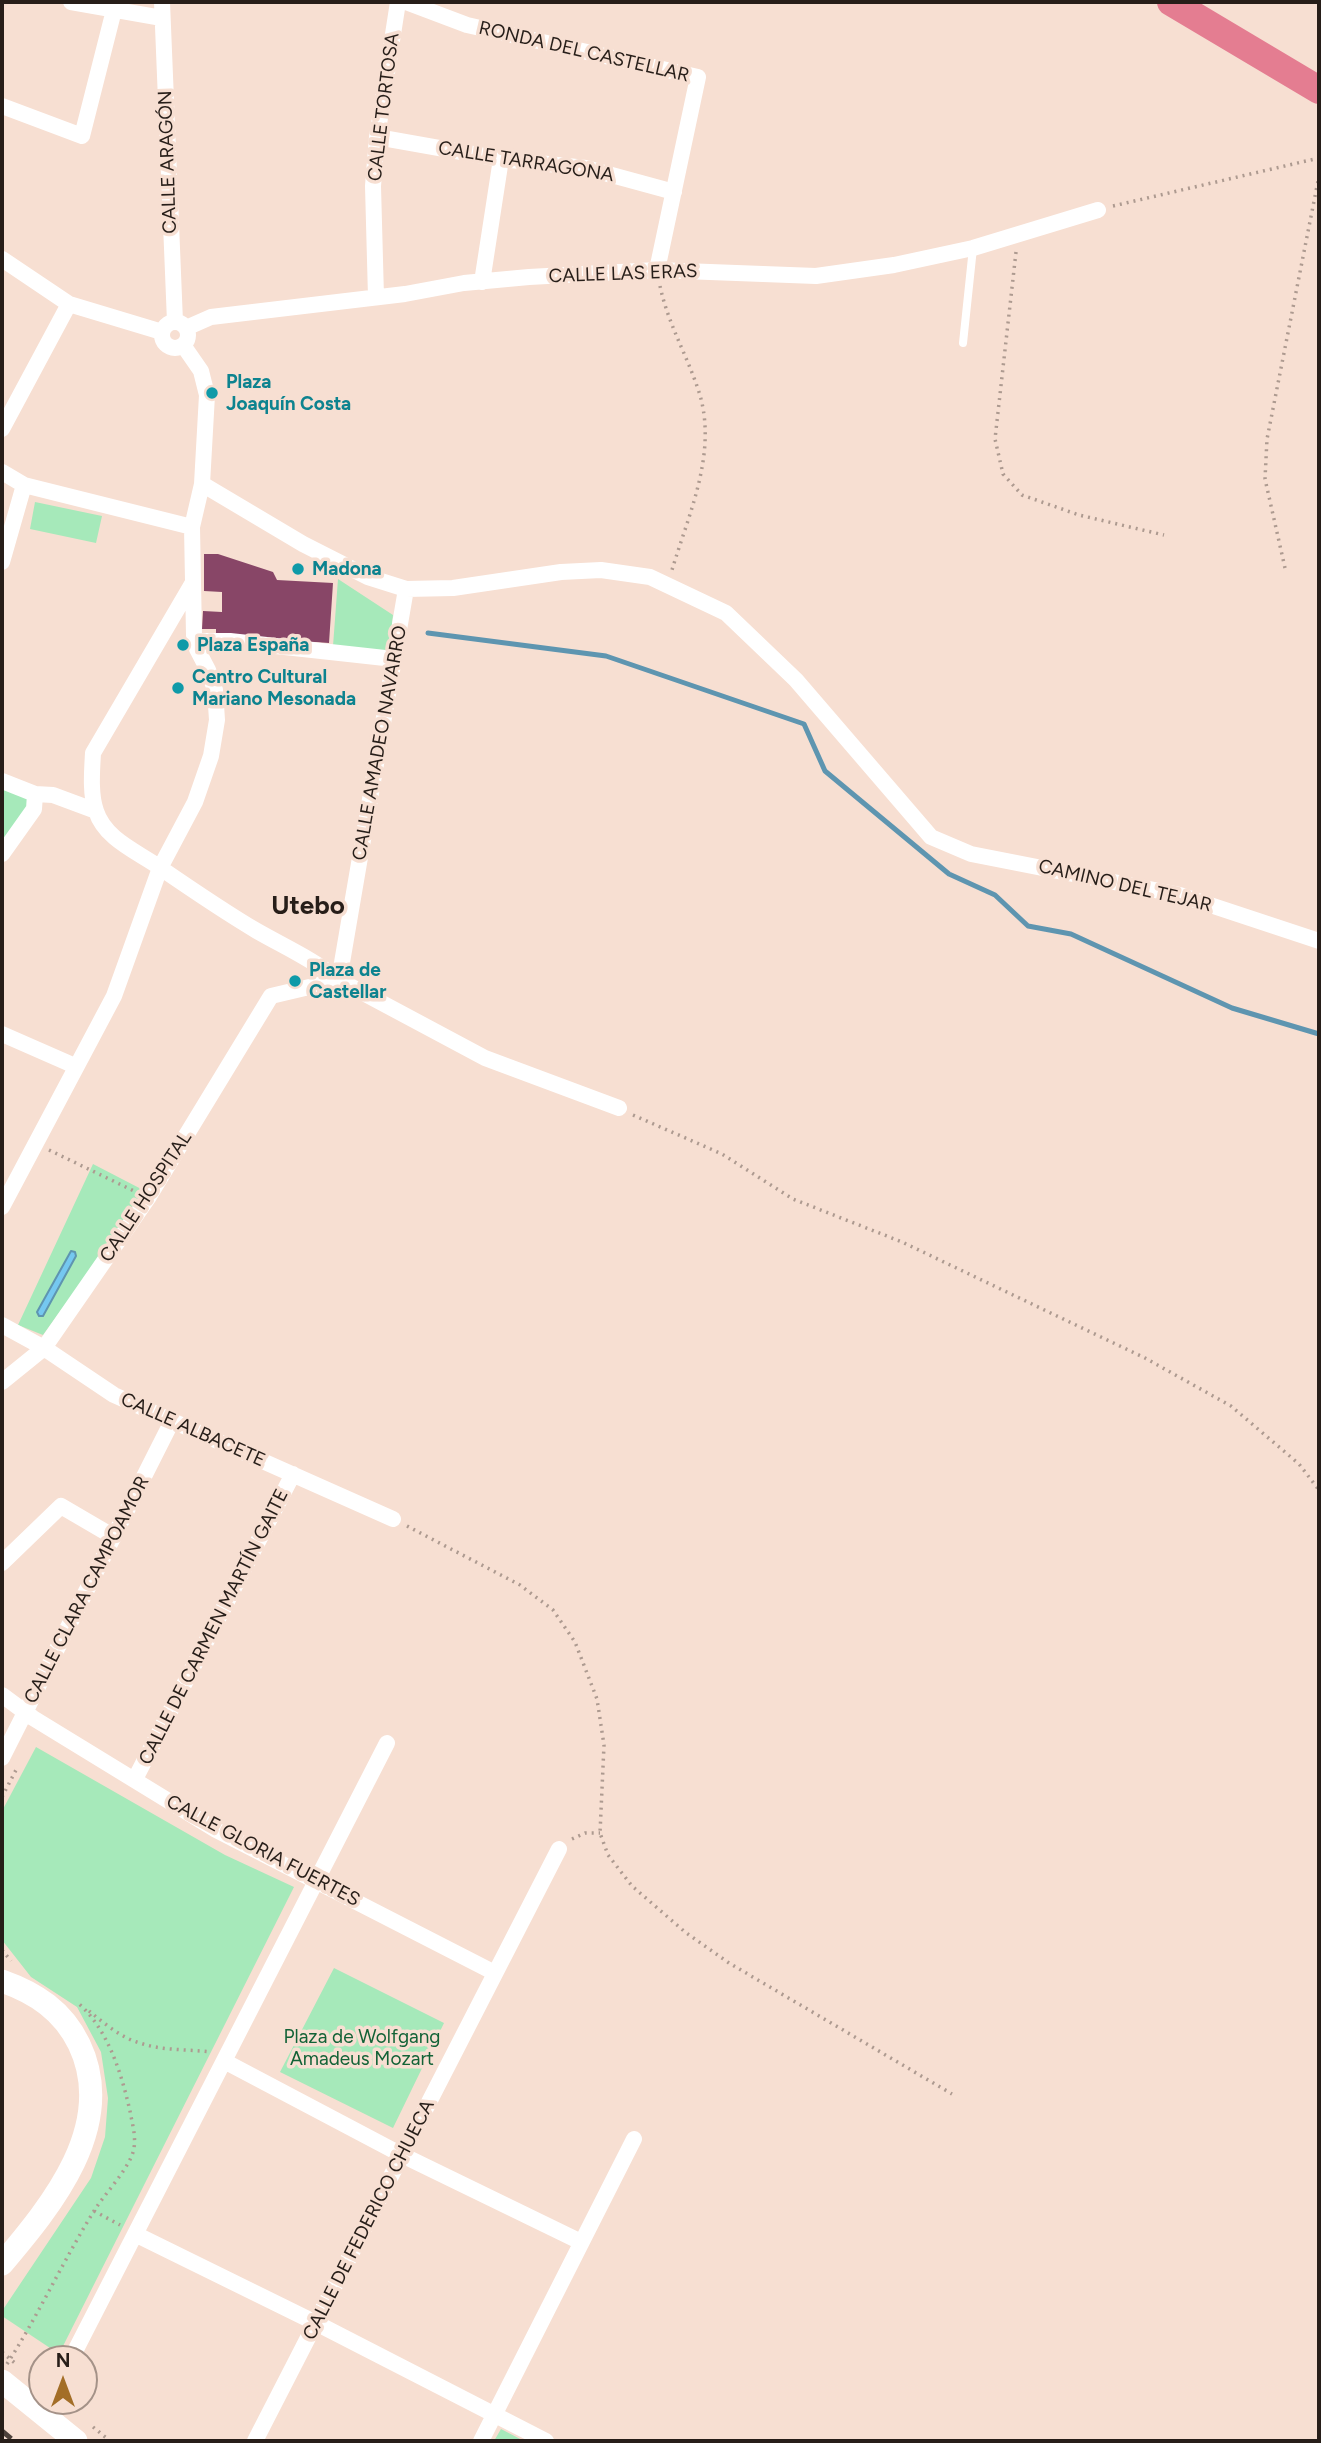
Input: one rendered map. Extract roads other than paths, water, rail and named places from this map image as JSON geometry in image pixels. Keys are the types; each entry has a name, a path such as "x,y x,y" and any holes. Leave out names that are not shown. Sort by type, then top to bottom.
{"highway":[{"path":"1171,2 1319,90"}],"street":[{"path":"71,2 114,10 162,10"},
{"name":"CALLE TORTOSA","path":"376,298 373,186 376,137 398,2"},
{"name":"RONDA DEL CASTELLAR","path":"406,2 467,25 698,76 657,270"},
{"path":"5,113 82,136 114,10"},
{"name":"CALLE ARAGÓN","path":"162,10 174,327 188,337 183,345"},
{"name":"CALLE TARRAGONA","path":"376,137 501,159 586,168 674,192"},
{"path":"482,282 501,159"},
{"name":"CALLE LAS ERAS","path":"174,327 211,317 376,298 482,282 657,270 816,276 894,265 973,248 1098,210"},
{"path":"2,259 69,304 174,327 166,345 175,348 183,345 198,364 206,391 202,484 192,527 195,641 215,690 217,720 211,756 195,802 160,868 114,996 2,1207"},
{"path":"2,429 69,304"},
{"path":"2,472 24,485 192,527"},
{"path":"202,484 303,544 369,577 407,589"},
{"path":"2,562 24,485"},
{"name":"CAMINO DEL TEJAR","path":"407,589 453,588 561,572 601,570 650,577 726,613 796,680 931,837 971,854 1180,895 1319,940"},
{"path":"192,583 93,753 92,780 96,811 105,828 116,839 179,883 321,965 339,980 485,1058 619,1108"},
{"name":"CALLE AMADEO NAVARRO","path":"339,980 407,589"},
{"path":"195,641 230,640 394,659"},
{"path":"2,781 35,794 53,795 96,811"},
{"path":"2,854 34,809 35,794"},
{"name":"CALLE HOSPITAL","path":"2,1382 44,1348 148,1198 271,996 339,980"},
{"path":"2,1034 75,1066"},
{"name":"CALLE ALBACETE","path":"2,1325 44,1348 114,1395 393,1519"},
{"name":"CALLE CLARA CAMPOAMOR","path":"2,1758 172,1420"},
{"name":"CALLE DE CARMEN MARTÍN GAITE","path":"135,1779 293,1474"},
{"path":"2,1563 61,1506 114,1537"},
{"name":"CALLE GLORIA FUERTES","path":"2,1695 26,1713 216,1830 495,1973"},
{"path":"78,2345 387,1742"},
{"name":"CALLE DE FEDERICO CHUECA","path":"255,2441 559,1849"},
{"path":"2,1968 26,1990 55,2010 75,2037 89,2071 91,2100 84,2139 62,2186 2,2264"},
{"path":"2,1981 26,1990"},
{"path":"224,2061 402,2155 582,2242"},
{"path":"481,2441 634,2139"},
{"path":"135,2234 546,2441"},
{"path":"2,2382 76,2441"}],"lane":[{"path":"963,343 973,248"}],"water":[{"path":"71,1251 75,1252 76,1256 43,1316 39,1316 37,1312"}],"waterway":[{"path":"428,633 606,656 804,724 825,771 949,874 995,895 1028,926 1071,934 1232,1008 1319,1034"}],"railway":[{"path":"2,2431 14,2441"}],"place":[{"name":"Plaza Joaquín Costa","path":"212,393"},
{"name":"Madona","path":"298,569"},
{"name":"Plaza España","path":"183,645"},
{"name":"Centro Cultural Mariano Mesonada","path":"178,688"},
{"name":"Plaza de Castellar","path":"295,981"}],"district":[{"name":"Utebo","path":"308,906"}],"park label":[{"name":"Plaza de Wolfgang Amadeus Mozart","path":"362,2048"}]}
